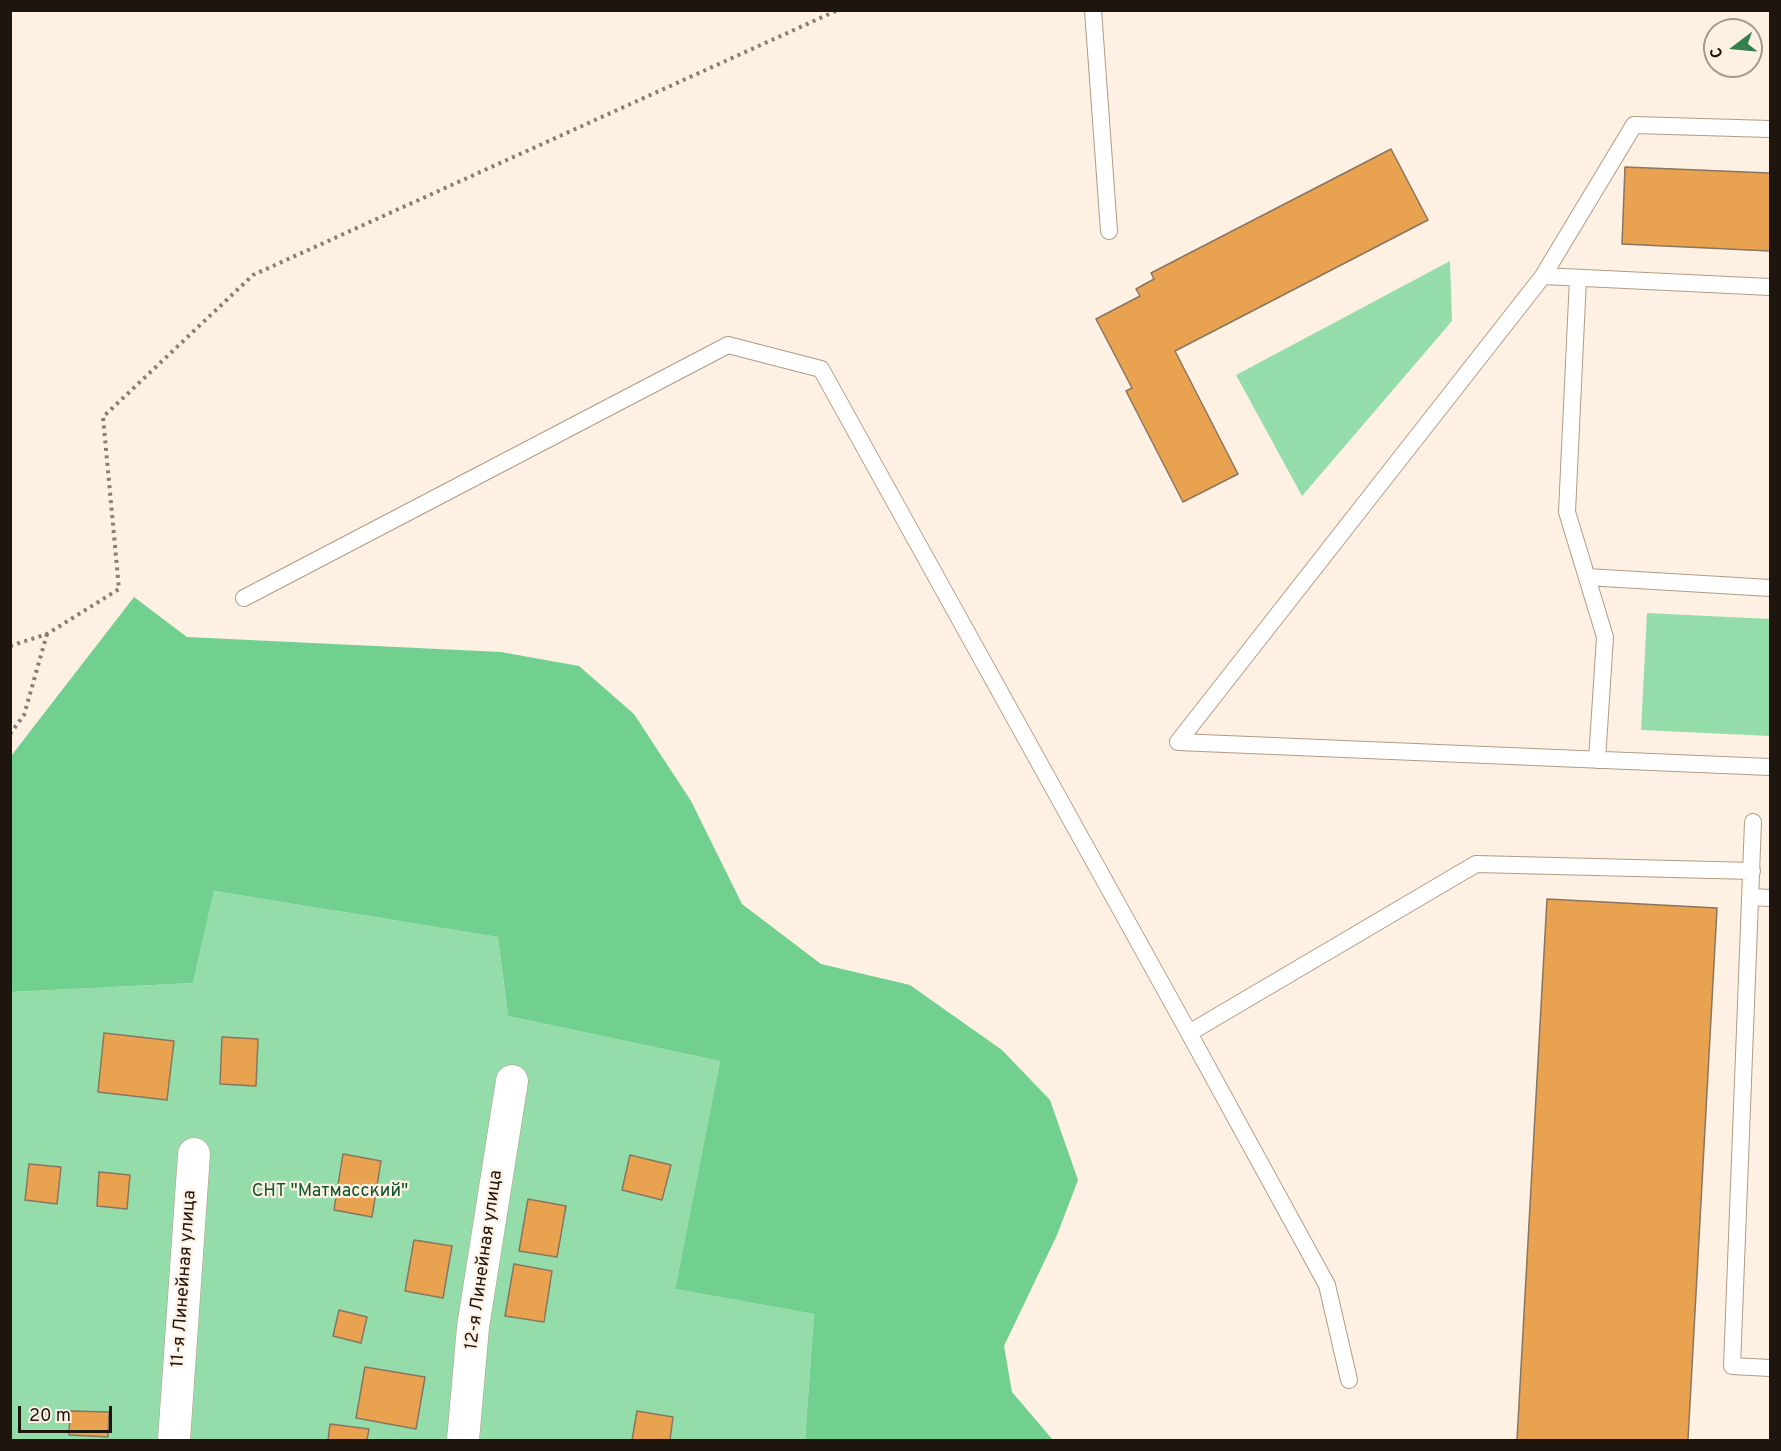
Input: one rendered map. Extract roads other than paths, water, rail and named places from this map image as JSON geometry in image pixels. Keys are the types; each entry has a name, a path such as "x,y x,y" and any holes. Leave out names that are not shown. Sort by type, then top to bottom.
{"street":[{"name":"12-я Линейная улица","path":"463,1440 473,1327 512,1081"},
{"name":"11-я Линейная улица","path":"174,1440 194,1154"}],"lane":[{"path":"1093,10 1109,231"},
{"path":"1770,129 1634,125 1543,276 1178,742 1770,767"},
{"path":"1543,276 1770,287"},
{"path":"1578,278 1567,512 1605,636 1597,760"},
{"path":"244,598 728,345 821,369 1327,1285 1348,1380"},
{"path":"1587,577 1770,588"},
{"path":"1754,822 1732,1366 1770,1368"},
{"path":"1189,1033 1476,864 1752,871"},
{"path":"1751,897 1770,898"}],"park label":[{"name":"СНТ \"Матмасский\"","path":"330,1192"}]}
